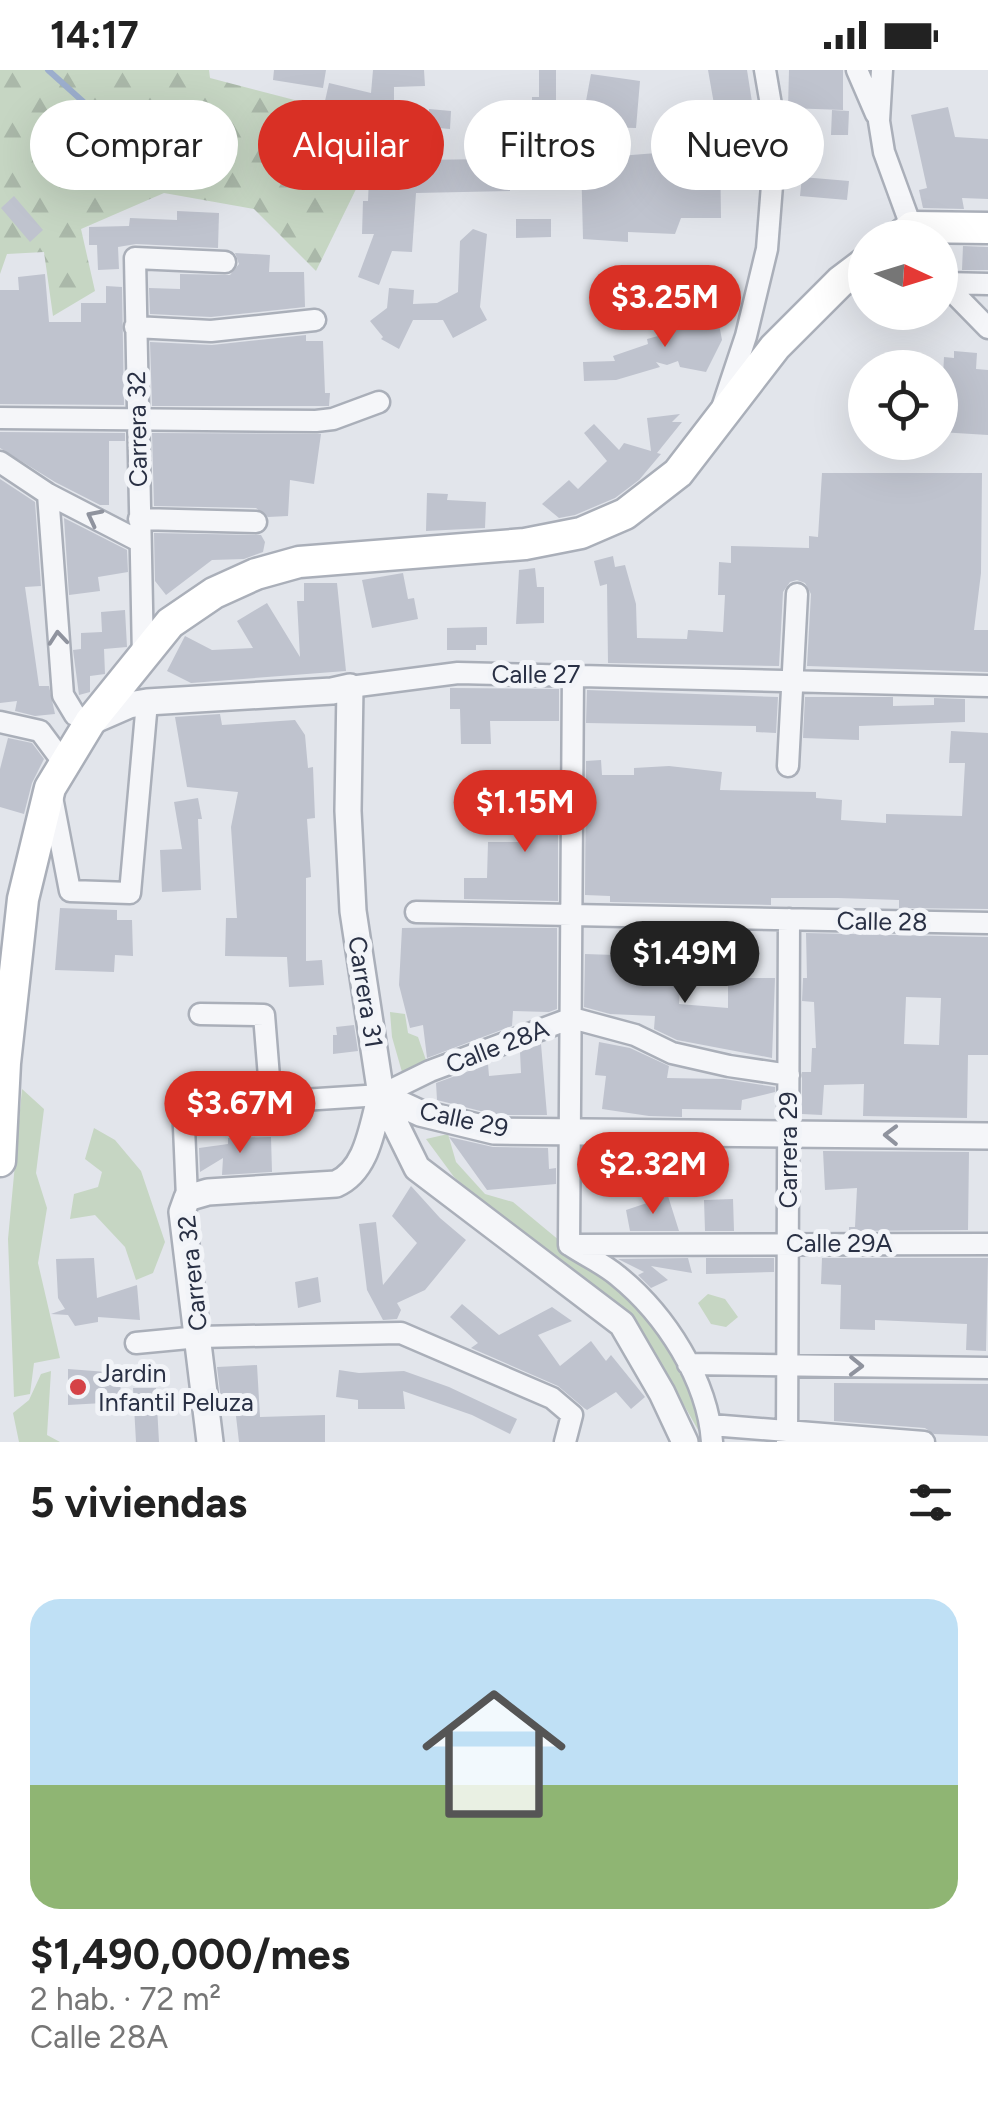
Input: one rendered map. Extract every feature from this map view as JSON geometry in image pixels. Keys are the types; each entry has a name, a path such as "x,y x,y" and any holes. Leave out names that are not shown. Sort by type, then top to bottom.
{"main road":[{"path":"958,230 988,228"},
{"path":"0,1160 11,898 57,775 90,722 170,624 214,593 256,574 298,562 525,544 581,534 626,514 678,473 775,346 848,276"}],"street":[{"path":"718,419 746,336 767,250 776,134 765,70"},
{"path":"858,70 879,122 904,220"},
{"path":"879,122 882,70"},
{"name":"Carrera 32","path":"144,657 135,258 225,262"},
{"path":"958,282 988,284"},
{"path":"958,296 988,328"},
{"path":"135,327 211,331 315,320"},
{"path":"0,418 316,420 333,419 379,402"},
{"path":"0,462 48,494 139,541"},
{"path":"48,494 63,695 75,715 90,722"},
{"path":"139,519 256,522"},
{"path":"788,766 797,594"},
{"path":"144,599 170,624"},
{"name":"Calle 27","path":"90,722 128,705 146,702 332,690 458,673 988,686"},
{"path":"573,673 569,1245 617,1276 658,1316 688,1364 711,1433 924,1442"},
{"name":"Carrera 31","path":"350,686 348,811 353,911 381,1095 416,1168 622,1324 662,1392 685,1442"},
{"path":"0,722 40,731 57,775 70,890 130,894 146,702"},
{"name":"Calle 28","path":"416,912 988,923"},
{"name":"Carrera 29","path":"787,1436 789,919"},
{"path":"200,1014 264,1015 270,1102"},
{"name":"Calle 28A","path":"381,1095 430,1071 572,1018 635,1036 672,1053 788,1074"},
{"path":"187,1198 208,1192 336,1184 345,1180 360,1165 381,1095"},
{"name":"Calle 29","path":"183,1103 381,1095 420,1113 494,1130 988,1136"},
{"name":"Carrera 32","path":"183,1103 187,1198 182,1212 210,1442"},
{"name":"Calle 29A","path":"569,1245 988,1244"},
{"path":"136,1343 401,1332 552,1398 572,1415 565,1442"},
{"path":"688,1364 988,1368"}],"green space":[{"path":"0,70 209,70 210,78 295,100 258,100 258,190 356,190 316,271 254,209 164,193 81,229 95,291 53,316 44,252 7,254 0,274"},
{"path":"390,1012 405,1014 408,1033 418,1037 427,1063 402,1072"},
{"path":"22,1089 44,1109 36,1173 47,1208 38,1263 60,1358 34,1363 30,1394 14,1397 8,1239"},
{"path":"94,1128 115,1140 141,1171 165,1242 153,1273 136,1280 125,1247 95,1215 70,1219 74,1194 98,1187 102,1172 85,1159"},
{"path":"448,1134 456,1162 485,1194 513,1202 636,1304 689,1374 705,1442 648,1342 454,1177 426,1139"},
{"path":"708,1294 725,1299 738,1317 726,1327 711,1324 698,1303"},
{"path":"51,1371 47,1435 60,1442 19,1442 13,1413 29,1400 41,1374"}],"building":[{"path":"274,70 326,70 323,88 273,80"},
{"path":"373,70 424,70 425,86 394,87 394,100 325,100 329,83 371,93"},
{"path":"539,70 556,70 556,100 532,100 539,97"},
{"path":"708,70 747,70 752,100 713,100"},
{"path":"789,70 843,70 843,110 824,109 824,100 788,100"},
{"path":"591,74 640,81 636,128 631,128 631,100 586,100"},
{"path":"948,107 955,137 988,139 988,199 962,198 964,209 923,208 919,190 927,188 911,115"},
{"path":"444,110 451,111 450,129 444,128"},
{"path":"832,110 849,111 848,135 831,135"},
{"path":"651,153 651,190 721,190 721,218 681,218 675,234 628,232 628,242 583,239 582,190 631,190 631,155"},
{"path":"464,159 464,190 510,190 416,193 412,252 392,251 379,285 358,277 374,234 362,234 363,201 368,201 368,190 444,190 444,160"},
{"path":"824,179 849,181 847,200 800,196 801,190 824,190"},
{"path":"14,196 43,230 30,242 1,208"},
{"path":"177,211 219,213 218,248 136,244 118,247 119,269 98,270 97,245 89,245 89,227 129,226 130,218 177,220"},
{"path":"516,219 551,219 551,237 516,238"},
{"path":"473,229 487,234 480,307 487,320 453,338 443,320 413,320 399,349 381,339 370,321 387,308 389,288 414,290 413,304 437,303 458,292 460,241"},
{"path":"963,246 988,247 988,270 962,270"},
{"path":"235,253 270,255 269,272 304,272 305,307 211,317 150,314 149,288 180,289 180,274 230,275 239,264"},
{"path":"45,274 49,322 81,322 81,303 106,303 106,286 122,287 124,405 0,404 0,290 19,290 18,277"},
{"path":"716,308 722,340 706,372 680,367 678,361 667,365 656,362 660,367 616,380 584,381 583,362 615,361 613,356 648,344 647,339 658,336 657,331"},
{"path":"306,335 306,341 323,341 329,406 152,406 150,342 212,345"},
{"path":"958,351 977,353 976,369 988,370 988,435 958,433"},
{"path":"680,414 672,422 682,422 657,453 661,454 639,480 615,498 559,518 542,504 569,480 578,489 607,461 584,433 594,424 619,450 624,443 651,451 647,418"},
{"path":"0,432 125,433 125,441 109,441 109,505 100,505 55,482 0,448"},
{"path":"152,433 321,434 314,484 290,480 288,516 268,517 256,508 154,506"},
{"path":"822,473 982,473 981,573 974,630 988,630 988,672 807,666 811,594 805,583 797,580 790,582 783,592 779,666 608,663 607,584 600,586 594,561 613,556 615,567 625,565 636,604 637,638 687,639 688,630 723,632 725,595 718,595 719,562 731,563 731,546 809,548 809,536 818,537"},
{"path":"0,479 35,502 41,586 25,587 39,686 49,686 55,714 35,716 15,711 17,701 0,703"},
{"path":"427,493 448,494 447,500 486,502 485,528 426,531"},
{"path":"64,518 127,550 128,572 98,577 100,591 69,595"},
{"path":"154,533 261,535 265,542 263,552 244,559 212,560 166,595 155,581"},
{"path":"535,568 537,587 544,587 544,623 516,624 519,570"},
{"path":"403,573 408,599 414,598 418,619 372,628 362,580"},
{"path":"304,583 337,583 346,671 191,683 167,671 185,636 212,650 253,648 237,621 267,603 300,657 297,601 304,601"},
{"path":"125,610 127,647 104,649 105,674 90,676 90,692 79,695 73,650 81,649 81,633 102,632 101,612"},
{"path":"487,627 487,645 476,645 476,650 447,650 447,628"},
{"path":"450,688 559,689 559,721 490,721 491,744 461,744 460,709 450,709"},
{"path":"587,690 778,697 776,733 756,732 756,726 586,723"},
{"path":"805,697 893,697 893,706 934,705 934,698 965,699 965,722 859,726 859,740 803,738"},
{"path":"220,714 222,725 295,720 305,735 308,768 313,767 315,818 307,819 311,877 306,878 306,961 322,960 324,985 289,987 287,957 225,956 226,918 237,918 231,827 238,792 187,787 175,717"},
{"path":"951,731 988,733 988,909 899,908 899,900 838,898 771,898 771,905 610,902 610,896 585,895 586,761 601,760 602,775 634,775 634,768 669,766 722,772 720,790 816,792 816,798 842,800 841,820 886,823 886,814 962,816 965,763 949,763"},
{"path":"8,738 32,743 44,759 32,783 24,814 0,807 0,769"},
{"path":"543,779 558,780 558,901 464,899 464,878 487,878 488,842 522,842 523,788 543,788"},
{"path":"198,798 202,819 198,819 201,890 162,892 160,850 182,849 174,802"},
{"path":"60,908 117,910 117,920 132,920 133,956 115,955 114,972 55,970"},
{"path":"402,928 557,928 557,1009 513,1011 512,1026 427,1058 423,1025 410,1028 399,985"},
{"path":"806,933 988,937 988,1055 968,1055 967,1118 863,1116 864,1084 824,1085 822,1115 802,1114 802,1072 811,1072 812,1048 816,1048 814,1002 802,1001 803,978 807,978","holes":["906,997 941,998 939,1045 904,1044"]},
{"path":"585,954 614,955 613,967 681,969 679,1004 728,1008 728,978 775,978 772,1058 677,1040 654,1029 655,1016 610,1014 584,1007"},
{"path":"354,1025 358,1051 333,1054 336,1027"},
{"path":"599,1042 630,1048 669,1066 667,1078 724,1079 775,1087 775,1092 742,1100 741,1110 682,1109 682,1117 602,1109 606,1076 595,1075"},
{"path":"541,1044 547,1115 496,1115 437,1100 436,1083 488,1064 489,1076 521,1073 520,1052"},
{"path":"271,1137 272,1172 222,1175 223,1158 200,1172 199,1148 228,1144 228,1138"},
{"path":"449,1137 493,1147 548,1148 549,1169 556,1168 556,1184 487,1190"},
{"path":"596,1148 681,1149 681,1167 596,1166"},
{"path":"823,1151 969,1152 968,1230 849,1231 849,1227 855,1227 857,1188 825,1190"},
{"path":"411,1186 466,1240 425,1290 397,1303 401,1310 397,1319 383,1320 367,1290 359,1224 376,1222 383,1285 417,1243 392,1216"},
{"path":"668,1196 679,1231 630,1231 626,1210"},
{"path":"733,1199 734,1231 705,1231 704,1200"},
{"path":"94,1258 97,1298 137,1285 140,1320 98,1317 98,1322 75,1326 68,1315 51,1314 65,1309 58,1298 56,1259"},
{"path":"688,1258 692,1273 651,1266 668,1280 651,1288 638,1275 644,1272 618,1259"},
{"path":"706,1258 774,1258 774,1272 706,1274"},
{"path":"822,1258 988,1258 986,1351 966,1350 967,1324 875,1320 875,1330 840,1329 841,1285 821,1284"},
{"path":"318,1277 321,1302 298,1308 295,1282"},
{"path":"462,1304 499,1335 552,1307 572,1321 538,1335 560,1366 591,1341 606,1361 611,1355 645,1397 631,1409 616,1392 587,1410 558,1386 471,1348 478,1343 450,1317"},
{"path":"257,1365 260,1417 325,1415 325,1442 239,1442 234,1399 221,1400 217,1367"},
{"path":"68,1369 120,1373 121,1402 68,1405"},
{"path":"339,1370 404,1371 517,1419 510,1434 472,1415 403,1391 405,1409 358,1409 358,1400 336,1397"},
{"path":"834,1383 988,1384 988,1436 934,1434 925,1428 834,1421"},
{"path":"133,1388 156,1388 159,1442 136,1442"}],"waterway":[{"path":"48,70 81,100"}],"place":[{"name":"Jardin Infantil Peluza","path":"78,1387"}]}
